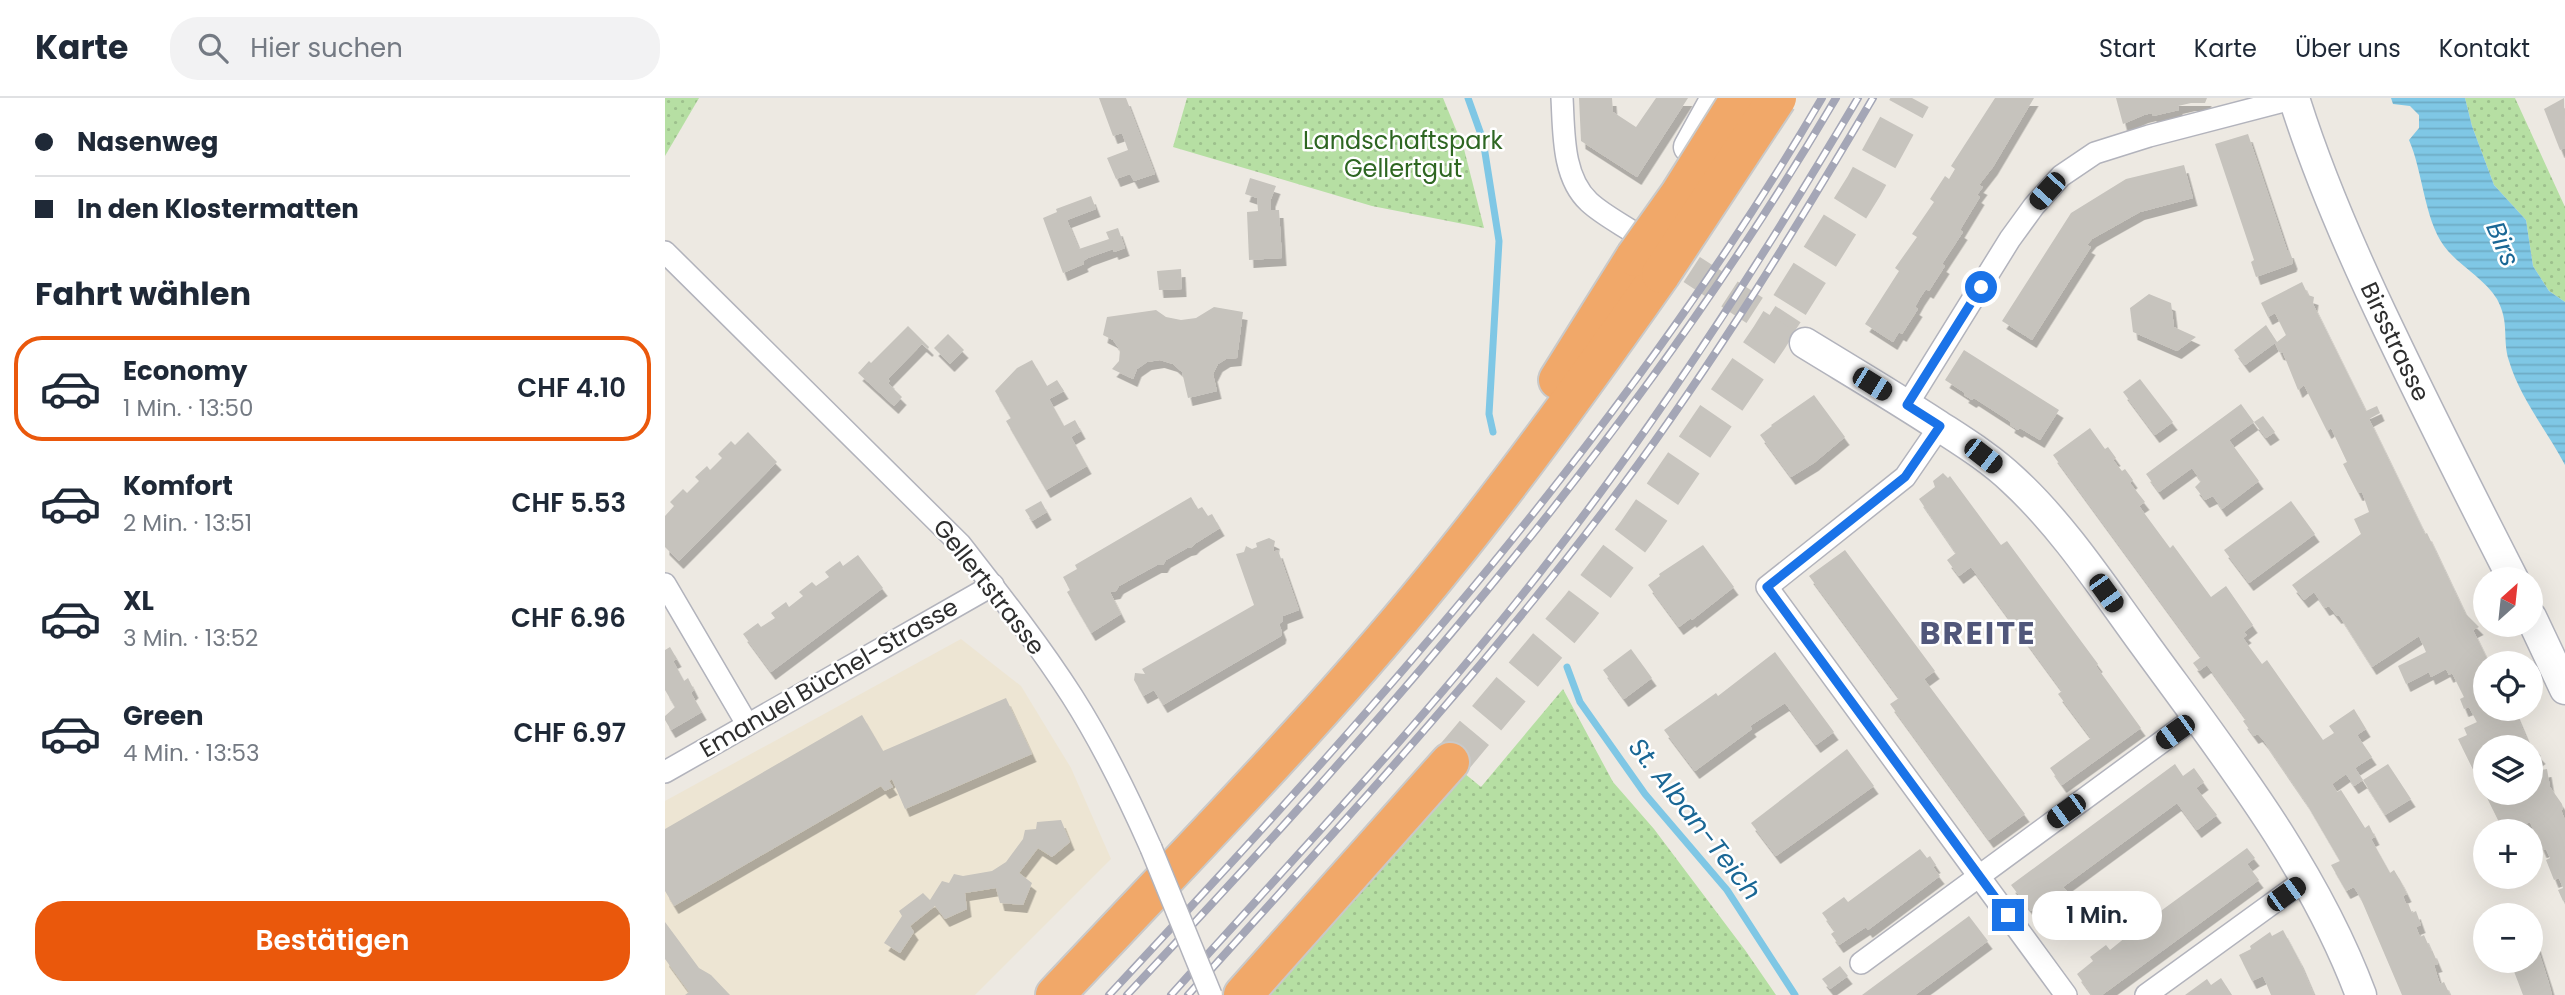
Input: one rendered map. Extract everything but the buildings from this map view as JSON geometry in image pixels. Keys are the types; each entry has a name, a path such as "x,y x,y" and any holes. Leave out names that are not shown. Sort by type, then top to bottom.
{"highway":[{"path":"1055,995 1260,776 1377,646 1450,560 1545,436 1679,195 1740,98"},
{"path":"1645,256 1777,98"},
{"path":"1243,995 1450,762"}],"street":[{"path":"1562,98 1564,139 1576,184 1589,202 1645,256 1716,98"},
{"path":"1907,405 2010,240 2034,206 2061,176 2095,153 2295,98"},
{"name":"Birsstrasse","path":"2295,98 2311,151 2361,270 2430,416 2507,567"},
{"name":"Gellertstrasse","path":"665,252 920,503 960,544 993,585 1072,696 1109,762 1151,848 1211,995"},
{"path":"1805,343 1968,444 2012,479 2035,503 2076,552 2238,775 2306,879 2361,995"},
{"path":"1940,426 1905,477 1767,587 2066,995"},
{"path":"665,584 747,724"},
{"name":"Emanuel Büchel-Strasse","path":"665,772 993,585"},
{"path":"2540,637 2565,689"},
{"path":"1861,963 2197,716"},
{"path":"2146,995 2306,879"}],"shaded area":[{"path":"961,639 1021,686 1071,768 1111,859 975,995 665,995 665,801"}],"green space":[{"path":"665,98 699,98 665,156"},
{"name":"Landschaftspark Gellertgut","path":"1187,98 1443,98 1464,149 1484,228 1372,206 1173,147"},
{"path":"2465,98 2515,98 2565,207 2565,302 2549,291 2533,266 2526,220 2494,185 2472,126"},
{"path":"1563,689 1613,782 1654,829 1776,995 1269,995 1464,773 1481,787"}],"water":[{"name":"Birs","path":"2391,98 2465,98 2472,126 2494,185 2526,220 2533,266 2549,291 2565,302 2565,465 2514,375 2507,353 2505,323 2497,299 2457,260 2437,235 2409,140 2419,128 2419,115 2410,106 2393,104"}],"waterway":[{"name":"St. Alban-Teich","path":"1468,98 1483,140 1499,241 1489,414 1493,432"},
{"name":"St. Alban-Teich","path":"1567,667 1580,702 1645,794 1727,890 1795,995"}],"tunnel":[{"path":"1450,762 1580,607 1636,533 1769,338 1864,186 1912,98"},
{"path":"1654,245 1805,343"}],"railway":[{"path":"1109,995 1303,783 1491,566 1580,454 1665,339 1746,220 1822,98"},
{"path":"1127,995 1415,676 1595,455 1679,340 1760,221 1836,98"},
{"path":"1171,995 1416,722 1555,553 1637,443 1714,330 1858,98"},
{"path":"1188,995 1466,681 1520,617 1623,485 1722,343 1873,98"}],"district":[{"name":"BREITE","path":"1978,633"}],"route":[{"path":"1981,287 1907,405 1940,426 1905,477 1767,587 2008,915"}]}
